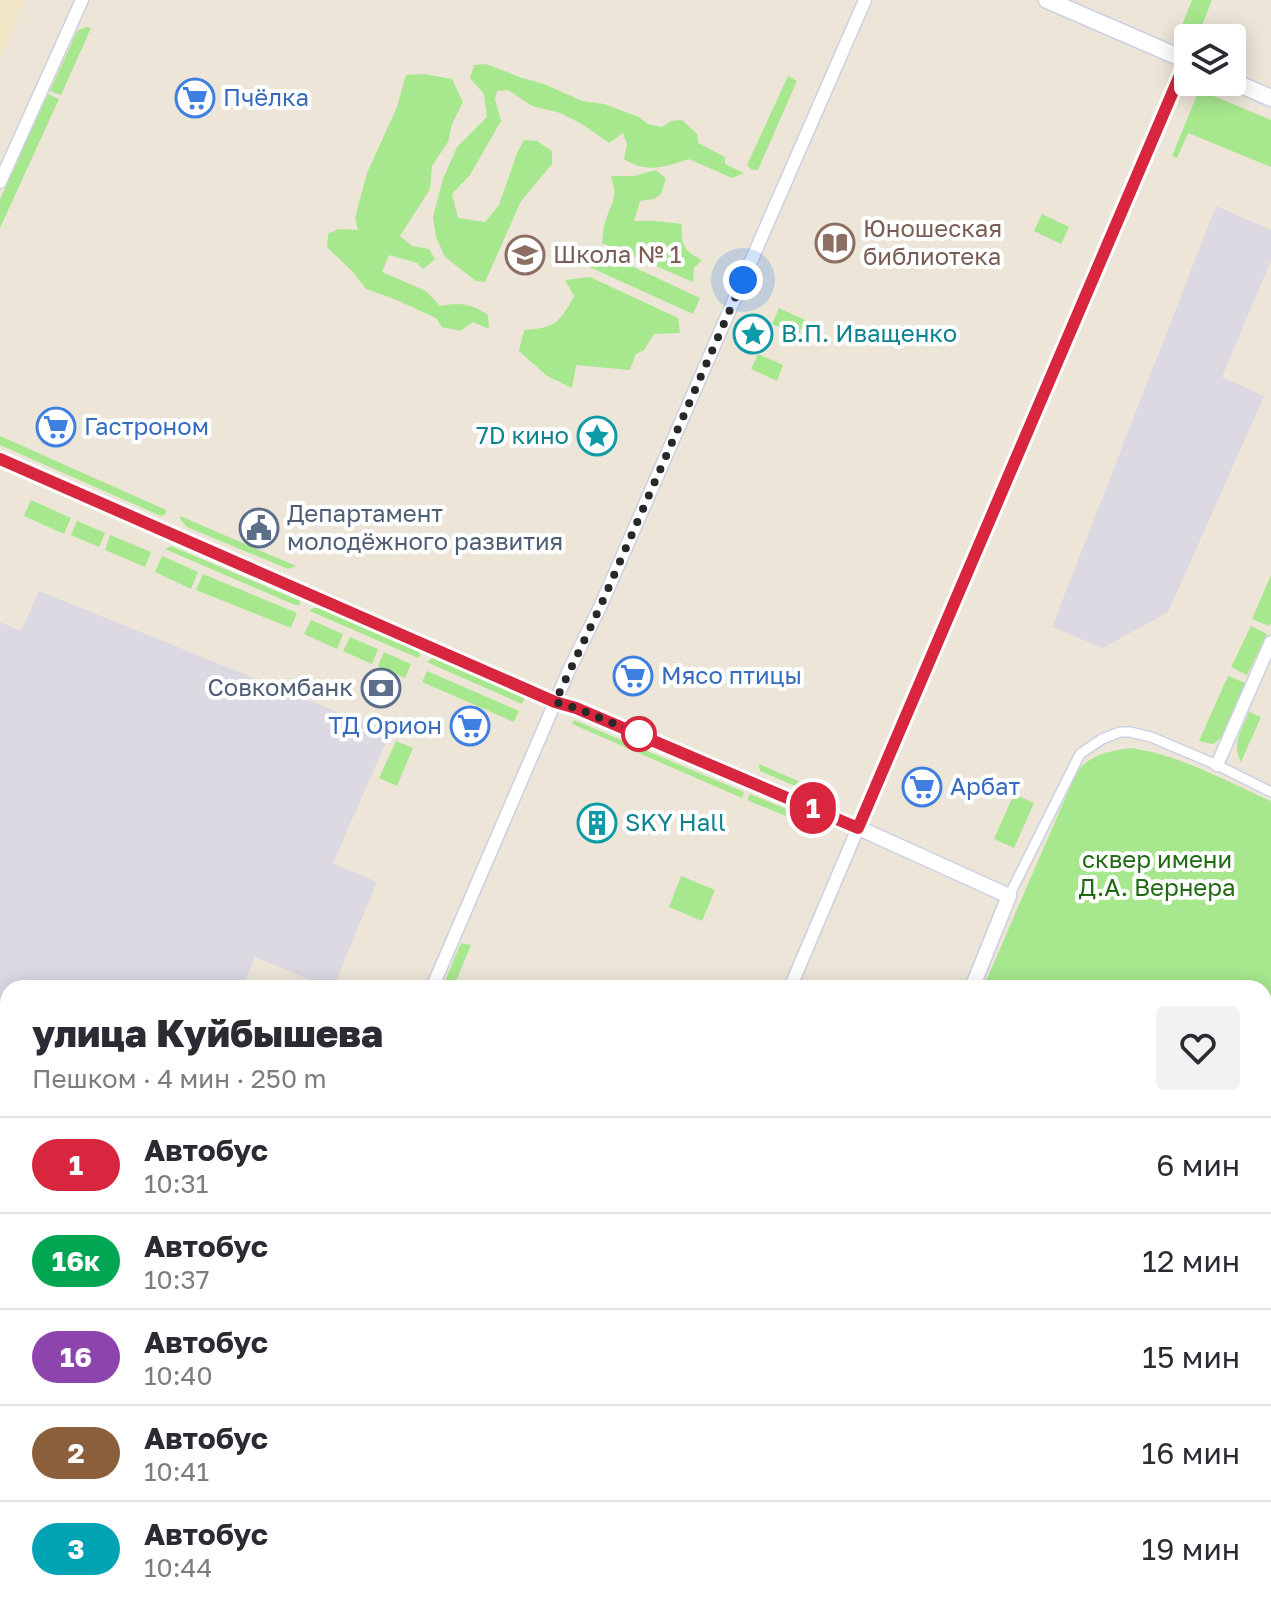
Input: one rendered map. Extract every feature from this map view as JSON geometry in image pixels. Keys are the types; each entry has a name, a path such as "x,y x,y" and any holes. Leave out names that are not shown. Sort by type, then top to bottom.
{"main road":[{"path":"1047,0 1174,55"},
{"path":"1246,87 1271,98"}],"street":[{"path":"0,182 82,0"},
{"path":"435,980 865,0"},
{"path":"793,980 1174,91"},
{"path":"0,459 555,702 576,708 858,828 1009,896"},
{"path":"1217,765 1271,642"},
{"path":"975,980 1009,896 1080,754 1102,739 1120,732 1151,737 1271,792"}],"shaded area":[{"path":"0,0 26,0 0,58"},
{"path":"1216,206 1271,230 1271,261 1222,377 1264,396 1168,612 1103,648 1052,627"},
{"path":"39,591 390,733 333,863 377,882 336,980 310,980 255,957 245,980 0,980 0,622 21,631"}],"green space":[{"path":"1192,0 1212,0 1203,24 1183,24"},
{"path":"91,28 61,95 50,91 77,31"},
{"path":"486,64 582,101 604,104 639,117 648,124 662,127 671,121 682,120 697,134 698,143 725,157 725,164 744,173 732,178 689,159 649,168 633,164 624,159 627,144 623,133 609,143 560,113 532,106 508,90 497,91 495,99 501,121 470,175 452,194 458,218 485,222 499,205 524,140 537,141 552,151 552,164 521,201 485,282 476,281 445,257 436,237 433,217 443,179 457,147 487,117 484,94 470,78 474,65"},
{"path":"423,74 452,79 463,102 452,124 448,142 432,166 430,189 400,236 412,246 429,249 435,259 423,269 417,263 389,255 382,272 426,291 440,306 465,304 482,311 488,315 489,329 473,322 460,331 442,327 436,318 366,289 327,247 328,234 338,229 358,230 355,218 367,173 397,107 406,75"},
{"path":"788,76 797,81 758,170 752,170 747,165"},
{"path":"48,94 59,99 0,228 0,199"},
{"path":"1197,96 1213,96 1271,120 1271,167 1188,133 1177,158 1172,156"},
{"path":"656,170 666,179 661,194 654,199 640,201 634,221 682,224 684,246 702,260 694,268 693,282 602,243 604,224 614,195 611,176 634,176"},
{"path":"1042,214 1069,227 1061,244 1034,231"},
{"path":"593,248 700,298 693,314 585,265"},
{"path":"590,277 678,318 680,333 654,334 644,350 636,354 630,370 576,365 572,388 547,376 519,351 524,330 549,326 564,313 574,296 565,280"},
{"path":"779,308 805,320 798,336 772,324"},
{"path":"758,354 783,365 777,381 751,369"},
{"path":"0,436 166,510 166,513 161,516 0,445"},
{"path":"31,500 71,518 64,534 24,516"},
{"path":"180,516 296,566 288,569 187,527"},
{"path":"77,521 105,533 99,547 71,535"},
{"path":"110,535 151,552 145,567 105,550"},
{"path":"171,546 300,601 300,605 165,549"},
{"path":"162,556 198,572 191,589 155,572"},
{"path":"203,574 297,613 291,628 196,590"},
{"path":"1271,575 1271,623 1269,626 1252,619"},
{"path":"313,608 407,645 418,650 420,655 418,658 310,611"},
{"path":"311,620 343,634 337,649 304,634"},
{"path":"1251,626 1267,634 1247,675 1231,667"},
{"path":"350,637 378,649 372,664 343,651"},
{"path":"384,652 411,664 405,678 378,666"},
{"path":"434,657 525,697 522,704 427,662"},
{"path":"427,671 519,711 514,722 422,682"},
{"path":"1228,676 1245,683 1221,738 1213,744 1199,741"},
{"path":"1249,712 1261,717 1241,762 1237,743"},
{"path":"574,720 744,792 742,798 572,724"},
{"path":"396,741 413,748 397,786 379,778"},
{"name":"сквер имени Д.А. Вернера","path":"1131,748 1167,756 1271,801 1271,980 986,980 1077,771 1095,757"},
{"path":"759,764 830,795 828,800 760,771"},
{"path":"750,794 823,824 820,830 747,800"},
{"path":"1014,794 1034,803 1014,848 994,839"},
{"path":"681,876 715,890 702,921 669,907"},
{"path":"461,943 471,945 456,980 445,980"}],"bus line":[{"name":"1","path":"0,459 555,702 576,708 858,828 1174,89"}],"place":[{"name":"Пчёлка","path":"195,98"},
{"name":"Юношеская библиотека","path":"835,243"},
{"name":"Школа № 1","path":"525,255"},
{"name":"В.П. Иващенко","path":"753,334"},
{"name":"Гастроном","path":"56,427"},
{"name":"7D кино","path":"597,436"},
{"name":"Департамент молодёжного развития","path":"259,528"},
{"name":"Мясо птицы","path":"633,676"},
{"name":"Совкомбанк","path":"381,688"},
{"name":"ТД Орион","path":"470,726"},
{"name":"Арбат","path":"922,787"},
{"name":"SKY Hall","path":"597,823"}],"route":[{"path":"639,734 555,702 601,605 743,280"}]}
